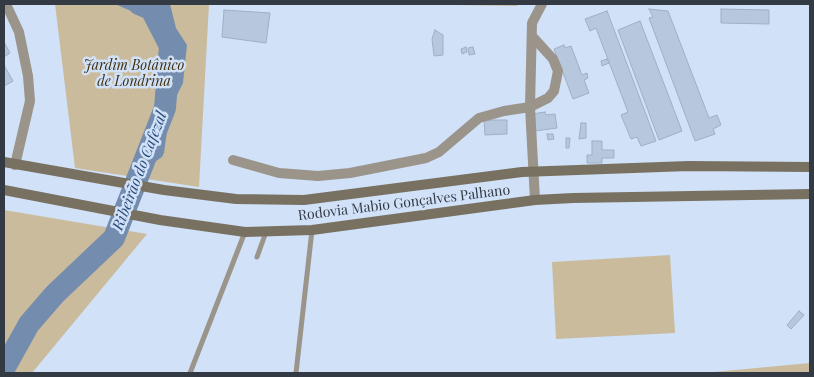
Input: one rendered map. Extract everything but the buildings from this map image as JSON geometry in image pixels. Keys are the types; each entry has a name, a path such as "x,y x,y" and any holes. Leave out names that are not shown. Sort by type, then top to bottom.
{"main road":[{"name":"Rodovia Mabio Gonçalves Palhano","path":"4,162 96,180 164,190 236,199 304,200 533,171 689,166 810,167"},
{"name":"Rodovia Mabio Gonçalves Palhano","path":"4,190 160,220 245,232 312,230 536,200 810,194"}],"street":[{"path":"6,4 18,32 28,76 30,101 15,165"},
{"path":"536,200 530,107 532,23 542,4"},
{"path":"233,160 279,173 318,176 401,164 426,158 439,152 479,118 542,103 554,91 558,71 553,59 532,36"}],"lane":[{"path":"296,373 312,230"},
{"path":"190,373 245,232"},
{"path":"257,257 266,232"}],"green space":[{"name":"Jardim Botânico de Londrina","path":"55,4 209,4 199,187 75,168"},
{"path":"398,4 517,4 517,6"},
{"path":"4,210 147,234 32,373 4,373"},
{"path":"670,255 675,333 556,339 552,262"},
{"path":"810,363 810,373 703,373"}],"water":[{"path":"115,4 170,4 176,28 187,45 183,83 170,109 164,153 162,157 138,173 154,145 155,118 160,105 161,80 167,73 169,60 169,35 157,14 131,11"}],"waterway":[{"name":"Ribeirão do Cafezal","path":"4,369 29,324 55,294 114,238 165,108 170,46 151,9 139,4"}]}
